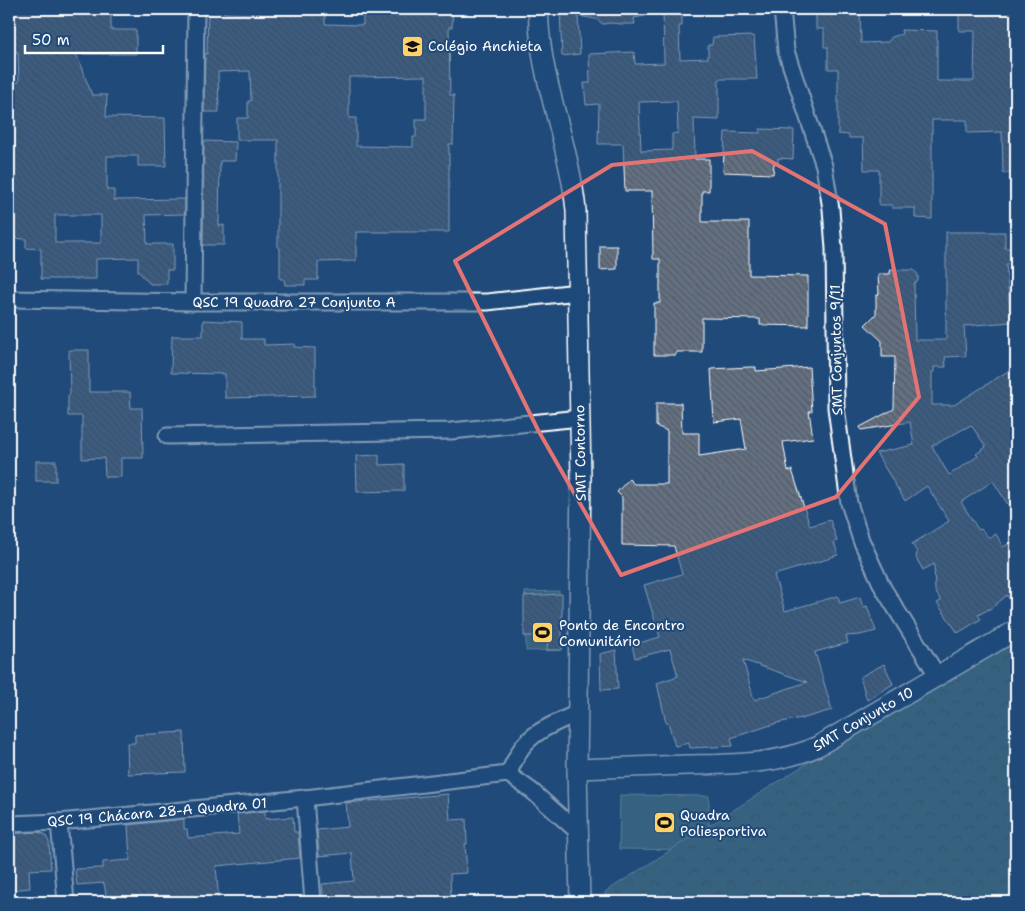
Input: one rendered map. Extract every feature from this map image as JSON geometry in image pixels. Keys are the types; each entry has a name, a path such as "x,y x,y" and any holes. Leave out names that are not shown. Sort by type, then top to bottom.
{"street":[{"path":"193,302 196,9"},
{"name":"SMT Contorno","path":"538,9 539,34 546,73 574,183 578,239 580,534 577,769 580,902"},
{"name":"SMT Conjuntos 9/11","path":"782,9 786,51 824,166 831,209 834,249 836,408 849,503 861,540 883,588 937,675"},
{"name":"QSC 19 Quadra 27 Conjunto A","path":"9,299 193,302 487,302 578,292"},
{"path":"167,436 451,431 580,418"},
{"name":"SMT Conjunto 10","path":"577,769 714,764 782,759 803,754 1016,630"},
{"path":"577,713 538,732 530,738 521,749 508,774 532,790 579,833"},
{"name":"QSC 19 Chácara 28-A Quadra 01","path":"9,824 59,822 305,798 508,774"},
{"path":"305,798 313,902"},
{"path":"59,822 66,902"}],"highlighted area":[{"path":"752,151 885,224 919,397 836,497 621,575 538,430 455,261 612,165"}],"green space":[{"name":"Ponto de Encontro Comunitário","path":"559,591 560,650 526,651 525,592"},
{"path":"1016,630 1016,902 606,902 605,892"},
{"name":"Quadra Poliesportiva","path":"620,795 709,796 709,850 619,849"}],"building":[{"path":"9,9 111,9 111,30 136,30 136,54 76,54 92,95 107,95 106,117 165,118 166,166 138,166 138,156 107,156 107,190 114,190 114,200 185,199 185,214 146,215 147,244 173,244 173,270 167,270 167,284 150,284 138,271 138,258 96,259 96,279 41,279 41,249 26,248 26,239 9,238 9,141 11,141 11,132 15,132 15,83 19,82 18,52 15,52 13,43 9,43","holes":["55,215 101,215 101,243 55,243"]},
{"path":"208,9 224,9 224,13 259,14 258,9 325,9 325,24 363,25 363,9 453,9 452,27 449,27 450,95 454,95 453,144 449,144 449,232 356,232 356,261 318,262 318,280 305,280 305,285 285,285 284,279 280,279 280,248 278,248 278,140 237,140 237,118 248,118 248,101 251,101 250,71 218,72 219,112 204,112 205,54 207,54","holes":["426,76 426,119 416,119 416,137 413,137 413,147 356,146 356,118 349,118 349,77"]},
{"path":"560,9 644,9 645,16 634,18 635,24 603,24 596,19 578,16 580,54 562,56"},
{"path":"663,9 682,9 682,26 679,26 680,59 708,58 708,45 712,45 713,37 754,36 757,79 719,79 719,120 694,119 695,159 709,159 709,191 702,191 702,222 749,222 749,275 808,276 808,326 760,325 760,319 702,318 702,352 676,352 676,355 654,355 654,303 660,303 660,259 653,259 652,191 625,191 623,144 598,144 599,104 586,105 584,83 590,83 589,54 634,52 635,64 664,63","holes":["677,101 678,133 672,134 672,150 641,151 639,102"]},
{"path":"816,9 860,9 861,43 888,42 892,37 902,34 901,30 937,31 937,81 974,81 975,31 959,31 959,9 1016,9 1016,173 1003,173 1002,132 967,133 967,120 932,120 932,219 915,218 915,208 892,208 892,205 879,205 879,170 864,170 863,138 849,138 849,135 838,134 838,69 828,69 828,47 824,47 824,29 816,29"},
{"path":"760,129 794,130 793,159 778,158 778,163 774,163 773,174 723,172 725,132 760,133"},
{"path":"204,141 236,142 235,161 220,161 219,226 224,225 224,245 203,245"},
{"path":"946,232 1005,232 1005,248 1014,248 1014,264 1006,264 1011,322 964,326 966,356 945,357 946,367 934,367 934,372 932,372 932,405 954,405 1016,366 1016,517 993,481 961,502 979,530 981,529 989,538 996,534 1003,547 1016,540 1016,611 1007,595 993,607 978,615 981,619 958,633 937,603 941,601 935,591 934,564 923,570 916,558 917,552 912,544 949,521 927,486 905,501 876,453 914,445 910,422 861,430 860,427 894,409 895,357 882,357 882,341 865,325 876,314 876,296 879,294 878,274 890,274 890,270 914,270 918,275 918,281 914,284 915,340 946,340","holes":["971,425 986,447 976,454 978,456 949,475 932,446"]},
{"path":"600,246 617,246 617,269 600,270"},
{"path":"203,320 242,322 242,339 264,339 264,345 295,344 294,347 315,348 315,396 225,398 225,374 171,373 172,336 203,336"},
{"path":"69,350 89,350 89,392 130,392 131,408 142,408 143,458 121,458 121,477 105,477 104,458 82,459 82,416 68,416 68,395 70,395"},
{"path":"756,367 756,371 809,367 812,411 809,411 813,438 783,442 788,471 792,470 810,526 830,520 837,541 834,542 838,555 774,575 785,611 838,596 840,603 860,597 863,607 867,606 876,631 846,636 848,643 815,652 832,710 801,719 777,723 731,738 733,746 690,748 689,743 675,746 668,722 666,723 657,683 678,676 670,649 635,658 632,645 660,637 644,585 682,574 674,546 622,545 622,497 617,492 629,479 634,484 667,484 667,431 656,426 656,403 681,403 682,433 699,433 699,456 746,449 741,419 714,422 711,369","holes":["743,660 807,682 754,700"]},
{"path":"379,455 379,465 404,464 404,491 357,492 356,456"},
{"path":"36,461 56,461 56,481 36,481"},
{"name":"Ponto de Encontro Comunitário","path":"562,594 562,650 547,650 548,636 524,636 524,596"},
{"path":"616,650 618,689 601,690 600,654"},
{"path":"884,664 893,684 867,700 860,677"},
{"path":"184,732 185,772 128,774 127,743 135,743 135,735"},
{"path":"448,794 450,820 466,819 467,844 465,844 467,873 450,874 451,902 324,902 322,884 354,881 352,853 319,856 317,830 348,827 346,803"},
{"path":"265,811 265,819 293,817 294,832 298,832 300,858 216,866 219,902 107,902 104,883 77,885 75,869 103,868 103,862 130,860 128,825 184,819 184,829 187,829 188,838 239,834 237,814"},
{"path":"37,832 45,834 49,842 51,869 29,870 30,888 9,890 9,834"}],"place":[{"name":"Colégio Anchieta","path":"412,46"},
{"name":"Ponto de Encontro Comunitário","path":"543,633"},
{"name":"Quadra Poliesportiva","path":"664,823"}]}
